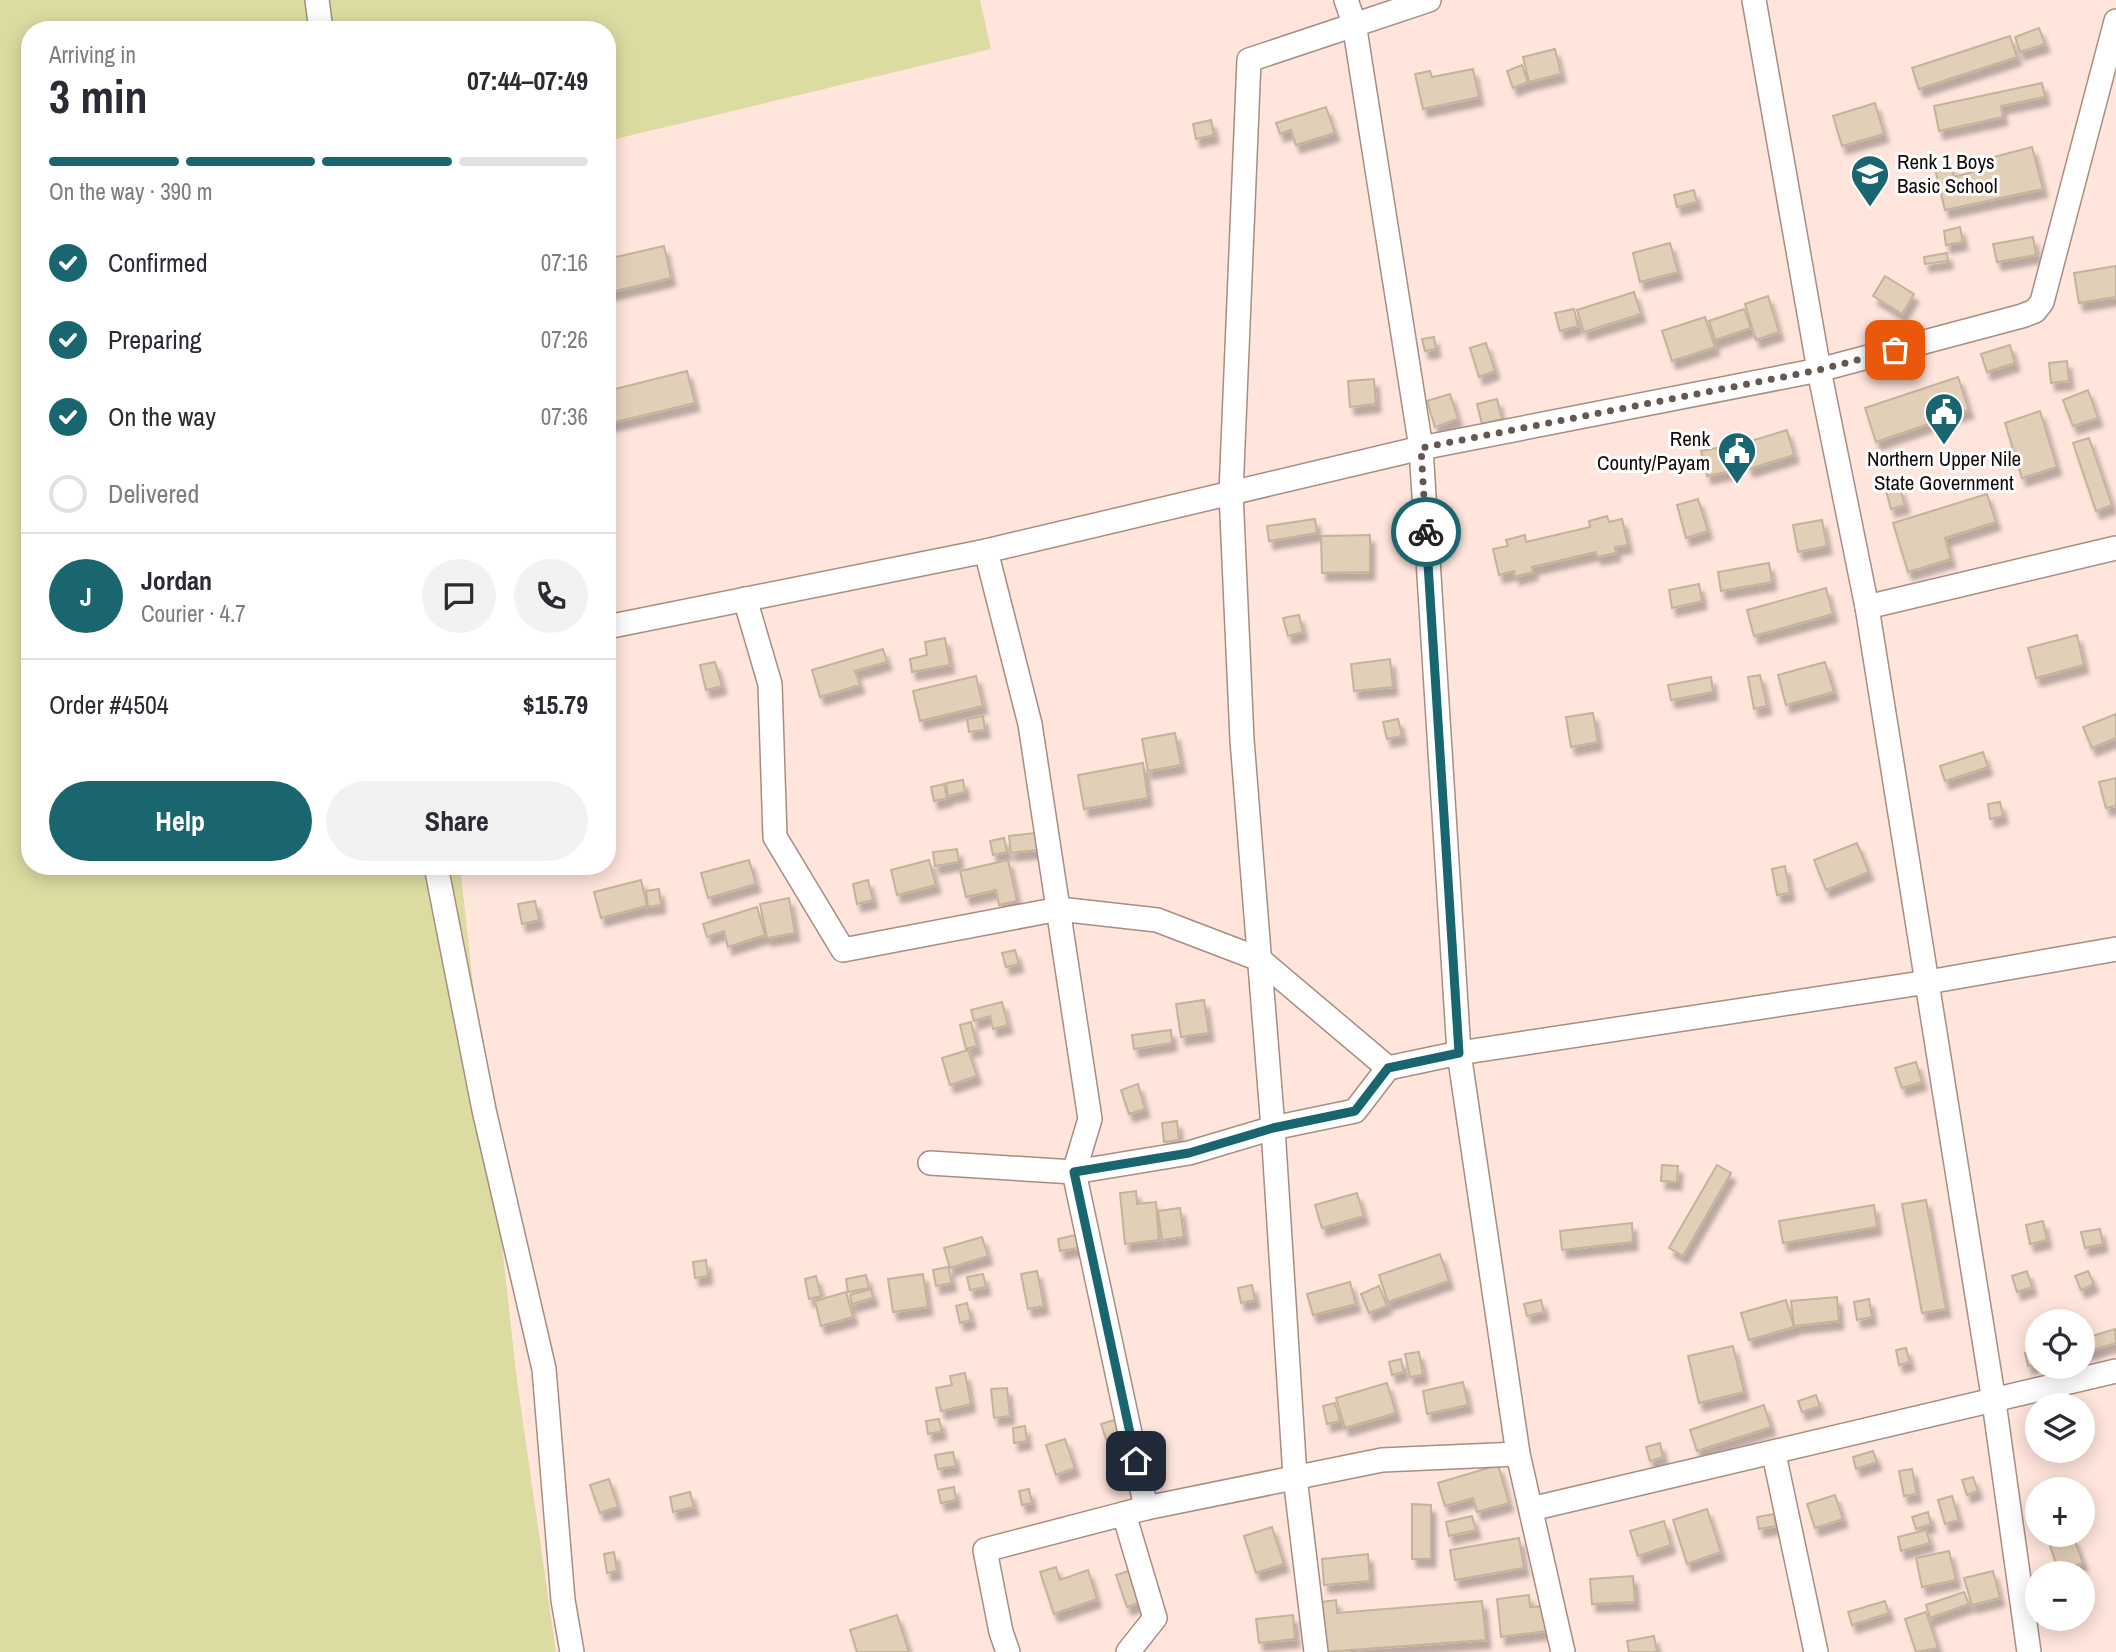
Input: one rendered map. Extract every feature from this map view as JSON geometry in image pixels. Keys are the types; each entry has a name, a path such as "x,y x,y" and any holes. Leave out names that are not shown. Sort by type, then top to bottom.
{"street":[{"path":"317,0 320,21"},
{"path":"1346,0 1354,23 1421,448 1459,1053 1518,1454 1563,1652"},
{"path":"1316,1652 1295,1477 1273,1128 1242,740 1231,493 1249,60 1429,0"},
{"path":"1754,0 1819,370 1867,607 1994,1402 2029,1652"},
{"path":"616,625 986,551 1421,448 1819,370 2035,311 2042,302 2116,21"},
{"path":"1867,607 2116,548"},
{"path":"986,551 1030,724 1090,1119 1074,1172 1155,1618 1128,1652"},
{"path":"745,599 770,684 775,837 843,950 1059,909 1157,920 1259,959 1388,1068"},
{"path":"438,875 484,1110 544,1369 563,1600 572,1652"},
{"path":"930,1163 1074,1172 1189,1153 1273,1128 1355,1111 1388,1068 1459,1053 1928,982 2116,949"},
{"path":"1531,1509 1774,1454 2116,1371"},
{"path":"1008,1652 1001,1632 985,1550 1135,1511 1382,1460 1518,1454"},
{"path":"1774,1454 1816,1652"}],"shaded area":[{"path":"0,0 980,0 991,49 616,139 616,21 21,21 21,875 461,875 517,1381 556,1652 0,1652"}],"building":[{"path":"2039,28 2045,44 2020,52 2015,37"},
{"path":"2010,36 2017,57 1919,89 1912,68"},
{"path":"1555,49 1561,74 1529,82 1523,57"},
{"path":"1522,65 1528,82 1513,88 1507,71"},
{"path":"1473,69 1479,97 1423,109 1415,74 1430,71 1432,77"},
{"path":"2042,83 2045,97 2001,106 2003,117 1939,131 1934,106"},
{"path":"1875,103 1884,134 1842,146 1833,116"},
{"path":"1326,107 1335,133 1296,145 1291,130 1280,134 1276,123"},
{"path":"1211,120 1214,135 1196,139 1193,124"},
{"path":"2032,147 2043,189 1945,210 1935,169 1951,165 1954,177 1992,167 1990,158"},
{"path":"1694,190 1697,202 1677,207 1674,195"},
{"path":"1960,227 1963,242 1946,245 1944,231"},
{"path":"2033,237 2036,255 1997,262 1993,244"},
{"path":"1670,243 1678,272 1640,282 1633,253"},
{"path":"664,246 671,278 616,291 616,257"},
{"path":"1947,253 1948,261 1925,264 1924,257"},
{"path":"2116,266 2116,297 2079,303 2074,273"},
{"path":"1885,276 1914,294 1902,314 1873,296"},
{"path":"1634,292 1641,314 1584,332 1577,310"},
{"path":"1768,296 1779,332 1756,340 1745,304"},
{"path":"1574,309 1578,326 1560,331 1555,313"},
{"path":"1744,309 1751,328 1715,340 1709,321"},
{"path":"1705,317 1715,347 1672,361 1662,331"},
{"path":"1434,337 1436,349 1425,351 1422,339"},
{"path":"1486,343 1495,371 1479,377 1470,348"},
{"path":"2010,345 2015,363 1987,372 1981,354"},
{"path":"2067,361 2069,381 2051,383 2049,363"},
{"path":"687,371 695,403 616,422 616,389"},
{"path":"1958,377 1969,410 1876,442 1865,408"},
{"path":"1374,379 1376,404 1350,407 1348,381"},
{"path":"2088,390 2098,418 2073,426 2063,400"},
{"path":"1450,394 1458,419 1435,427 1427,401"},
{"path":"1497,399 1502,419 1482,424 1477,404"},
{"path":"2040,411 2057,467 2022,478 2005,423"},
{"path":"1787,430 1794,455 1749,469 1741,444"},
{"path":"2089,438 2112,505 2096,511 2073,443"},
{"path":"1731,445 1736,470 1707,476 1701,451"},
{"path":"1900,488 1905,505 1891,509 1886,491"},
{"path":"1987,494 1996,522 1945,538 1951,559 1908,572 1893,523"},
{"path":"1698,499 1708,531 1686,538 1677,505"},
{"path":"1607,516 1609,522 1622,519 1628,545 1615,547 1616,553 1597,557 1596,552 1532,567 1533,572 1515,577 1514,571 1499,575 1493,549 1508,546 1506,540 1525,535 1526,542 1590,527 1589,521"},
{"path":"1315,519 1317,533 1269,541 1267,526"},
{"path":"1822,520 1827,546 1798,552 1793,525"},
{"path":"1370,535 1370,572 1322,573 1321,536"},
{"path":"1769,563 1772,582 1721,591 1718,572"},
{"path":"1699,584 1702,601 1672,608 1669,590"},
{"path":"1826,588 1833,614 1754,636 1747,610"},
{"path":"1299,615 1303,632 1288,636 1283,618"},
{"path":"2077,635 2084,665 2036,678 2028,648"},
{"path":"945,638 950,665 912,672 910,659 927,655 925,642"},
{"path":"883,649 887,662 855,671 860,685 820,697 812,670"},
{"path":"1390,659 1393,687 1354,691 1351,664"},
{"path":"715,662 722,686 706,690 700,665"},
{"path":"1825,662 1834,692 1786,705 1778,675"},
{"path":"1760,675 1767,706 1754,709 1748,677"},
{"path":"976,676 983,706 920,721 913,691"},
{"path":"1711,677 1713,692 1671,700 1668,685"},
{"path":"1593,713 1598,742 1571,747 1566,717"},
{"path":"2116,714 2116,738 2092,748 2083,727"},
{"path":"983,716 985,730 969,732 967,719"},
{"path":"1398,719 1402,736 1387,739 1383,722"},
{"path":"1175,733 1181,765 1148,771 1142,739"},
{"path":"1983,752 1988,767 1945,781 1940,766"},
{"path":"1143,763 1148,798 1084,809 1078,775"},
{"path":"2116,778 2116,806 2106,808 2099,782"},
{"path":"963,780 965,792 948,796 946,783"},
{"path":"944,784 947,798 934,801 931,787"},
{"path":"2000,802 2003,816 1990,819 1988,804"},
{"path":"1035,833 1037,850 1011,853 1009,836"},
{"path":"1004,838 1007,852 993,855 990,841"},
{"path":"1857,843 1869,872 1826,890 1814,860"},
{"path":"957,849 959,862 935,866 933,852"},
{"path":"749,860 756,884 708,898 701,873"},
{"path":"929,860 936,885 897,895 891,870"},
{"path":"1008,860 1017,901 999,905 996,890 966,897 960,871"},
{"path":"1785,866 1790,893 1777,895 1772,869"},
{"path":"641,880 647,906 601,918 594,892"},
{"path":"868,880 873,900 857,904 853,884"},
{"path":"659,889 661,905 648,907 646,891"},
{"path":"789,898 795,933 767,938 760,904"},
{"path":"535,901 539,920 522,924 518,904"},
{"path":"757,907 765,935 728,947 724,931 707,937 703,924"},
{"path":"1015,950 1019,964 1006,967 1002,953"},
{"path":"1204,1000 1209,1033 1181,1037 1176,1004"},
{"path":"1002,1002 1008,1025 993,1029 990,1016 974,1021 971,1010"},
{"path":"971,1022 977,1046 966,1049 960,1025"},
{"path":"1171,1030 1172,1043 1134,1049 1132,1035"},
{"path":"968,1050 977,1076 950,1085 942,1058"},
{"path":"1916,1062 1922,1082 1902,1088 1895,1068"},
{"path":"1138,1084 1145,1109 1129,1114 1121,1090"},
{"path":"1177,1121 1179,1140 1164,1142 1162,1123"},
{"path":"1662,1165 1678,1166 1677,1182 1661,1181"},
{"path":"1717,1165 1731,1173 1683,1256 1669,1248"},
{"path":"1136,1191 1137,1204 1156,1202 1159,1240 1125,1244 1120,1193"},
{"path":"1357,1193 1364,1216 1322,1228 1315,1205"},
{"path":"1926,1200 1946,1309 1922,1313 1902,1204"},
{"path":"1874,1205 1877,1227 1783,1243 1779,1221"},
{"path":"1180,1208 1184,1237 1162,1240 1158,1211"},
{"path":"2043,1221 2047,1240 2030,1244 2026,1225"},
{"path":"1632,1223 1633,1242 1562,1250 1560,1231"},
{"path":"2100,1229 2103,1244 2085,1248 2081,1232"},
{"path":"1080,1234 1083,1247 1060,1251 1058,1239"},
{"path":"982,1237 988,1256 950,1268 944,1248"},
{"path":"1440,1254 1449,1281 1388,1302 1379,1275"},
{"path":"706,1260 708,1276 695,1278 693,1262"},
{"path":"948,1267 952,1283 936,1286 933,1270"},
{"path":"1037,1271 1044,1306 1028,1309 1021,1274"},
{"path":"2027,1271 2032,1287 2017,1292 2012,1276"},
{"path":"2088,1271 2094,1284 2081,1290 2075,1276"},
{"path":"923,1274 928,1307 893,1312 888,1279"},
{"path":"983,1274 986,1287 970,1290 967,1277"},
{"path":"866,1275 869,1288 848,1292 846,1279"},
{"path":"816,1276 821,1296 809,1299 805,1279"},
{"path":"1350,1282 1356,1304 1313,1315 1307,1294"},
{"path":"1252,1285 1255,1300 1241,1303 1238,1288"},
{"path":"1379,1286 1387,1306 1369,1313 1361,1294"},
{"path":"871,1289 873,1298 852,1304 850,1295"},
{"path":"846,1292 853,1317 821,1326 815,1301"},
{"path":"1837,1297 1839,1321 1794,1326 1791,1301"},
{"path":"1869,1299 1872,1317 1857,1320 1854,1302"},
{"path":"1541,1300 1544,1312 1527,1316 1524,1304"},
{"path":"1786,1300 1794,1327 1749,1340 1741,1313"},
{"path":"967,1303 971,1320 960,1323 956,1306"},
{"path":"2115,1329 2116,1343 2095,1349 2095,1335"},
{"path":"1733,1346 1744,1392 1699,1403 1688,1356"},
{"path":"1906,1348 1910,1362 1899,1365 1896,1350"},
{"path":"1419,1352 1423,1375 1410,1377 1405,1354"},
{"path":"1401,1359 1404,1372 1392,1375 1389,1362"},
{"path":"965,1373 971,1404 941,1411 936,1388 952,1385 950,1376"},
{"path":"1463,1382 1468,1405 1427,1414 1423,1391"},
{"path":"1387,1383 1396,1413 1345,1428 1336,1398"},
{"path":"1007,1388 1010,1416 994,1418 991,1389"},
{"path":"1816,1395 1820,1406 1802,1412 1798,1401"},
{"path":"1335,1403 1340,1421 1327,1424 1323,1406"},
{"path":"1764,1405 1771,1427 1697,1451 1690,1430"},
{"path":"939,1419 942,1431 928,1434 926,1421"},
{"path":"1118,1419 1123,1433 1106,1439 1101,1424"},
{"path":"1025,1426 1027,1441 1014,1443 1013,1428"},
{"path":"1065,1439 1075,1468 1056,1475 1046,1445"},
{"path":"1660,1443 1663,1457 1650,1461 1646,1447"},
{"path":"1873,1451 1877,1462 1856,1469 1853,1457"},
{"path":"953,1452 956,1466 938,1469 935,1455"},
{"path":"1498,1465 1509,1503 1477,1512 1473,1498 1445,1506 1438,1483"},
{"path":"1912,1469 1917,1494 1904,1496 1899,1471"},
{"path":"1973,1477 1978,1491 1967,1495 1962,1480"},
{"path":"609,1479 618,1507 600,1513 590,1485"},
{"path":"954,1487 956,1500 941,1503 938,1490"},
{"path":"1029,1489 1032,1503 1022,1505 1019,1491"},
{"path":"690,1492 694,1507 673,1512 670,1497"},
{"path":"1835,1495 1843,1519 1815,1528 1807,1504"},
{"path":"1952,1496 1959,1520 1945,1524 1938,1500"},
{"path":"1412,1504 1431,1505 1431,1559 1412,1559"},
{"path":"1707,1509 1721,1552 1687,1564 1673,1520"},
{"path":"1928,1512 1931,1524 1916,1529 1912,1517"},
{"path":"1774,1514 1776,1526 1759,1529 1757,1517"},
{"path":"1472,1516 1476,1530 1449,1536 1446,1522"},
{"path":"1664,1521 1671,1545 1638,1556 1630,1531"},
{"path":"1272,1527 1284,1564 1256,1573 1244,1536"},
{"path":"1926,1530 1930,1543 1901,1551 1898,1537"},
{"path":"1519,1538 1524,1568 1455,1580 1450,1550"},
{"path":"2050,1547 2077,1547 2082,1561 2055,1561"},
{"path":"1949,1551 1956,1580 1922,1587 1916,1558"},
{"path":"614,1552 617,1571 607,1573 604,1554"},
{"path":"1368,1554 1370,1581 1324,1585 1322,1559"},
{"path":"1056,1567 1060,1580 1088,1570 1097,1599 1054,1614 1040,1572"},
{"path":"1132,1570 1142,1602 1127,1607 1116,1575"},
{"path":"1993,1571 2000,1598 1972,1605 1964,1578"},
{"path":"1633,1576 1635,1602 1592,1604 1590,1579"},
{"path":"1964,1592 1969,1604 1930,1618 1926,1605"},
{"path":"1529,1595 1530,1607 1544,1606 1547,1631 1501,1637 1497,1599"},
{"path":"1336,1600 1337,1613 1482,1601 1486,1640 1324,1652 1320,1602"},
{"path":"1885,1601 1889,1613 1852,1625 1848,1612"},
{"path":"1926,1612 1938,1648 1916,1652 1905,1619"},
{"path":"897,1615 909,1652 857,1652 850,1630"},
{"path":"1293,1615 1295,1639 1259,1643 1256,1619"},
{"path":"1654,1636 1657,1652 1629,1652 1627,1641"}],"way so far":[{"path":"1426,532 1421,448 1819,370 1895,350"}],"place":[{"name":"Renk 1 Boys Basic School","path":"1870,208"},
{"name":"Northern Upper Nile State Government","path":"1944,446"},
{"name":"Renk County/Payam","path":"1737,485"}],"route":[{"path":"1136,1461 1074,1172 1189,1153 1273,1128 1355,1111 1388,1068 1459,1053 1426,532"}]}
